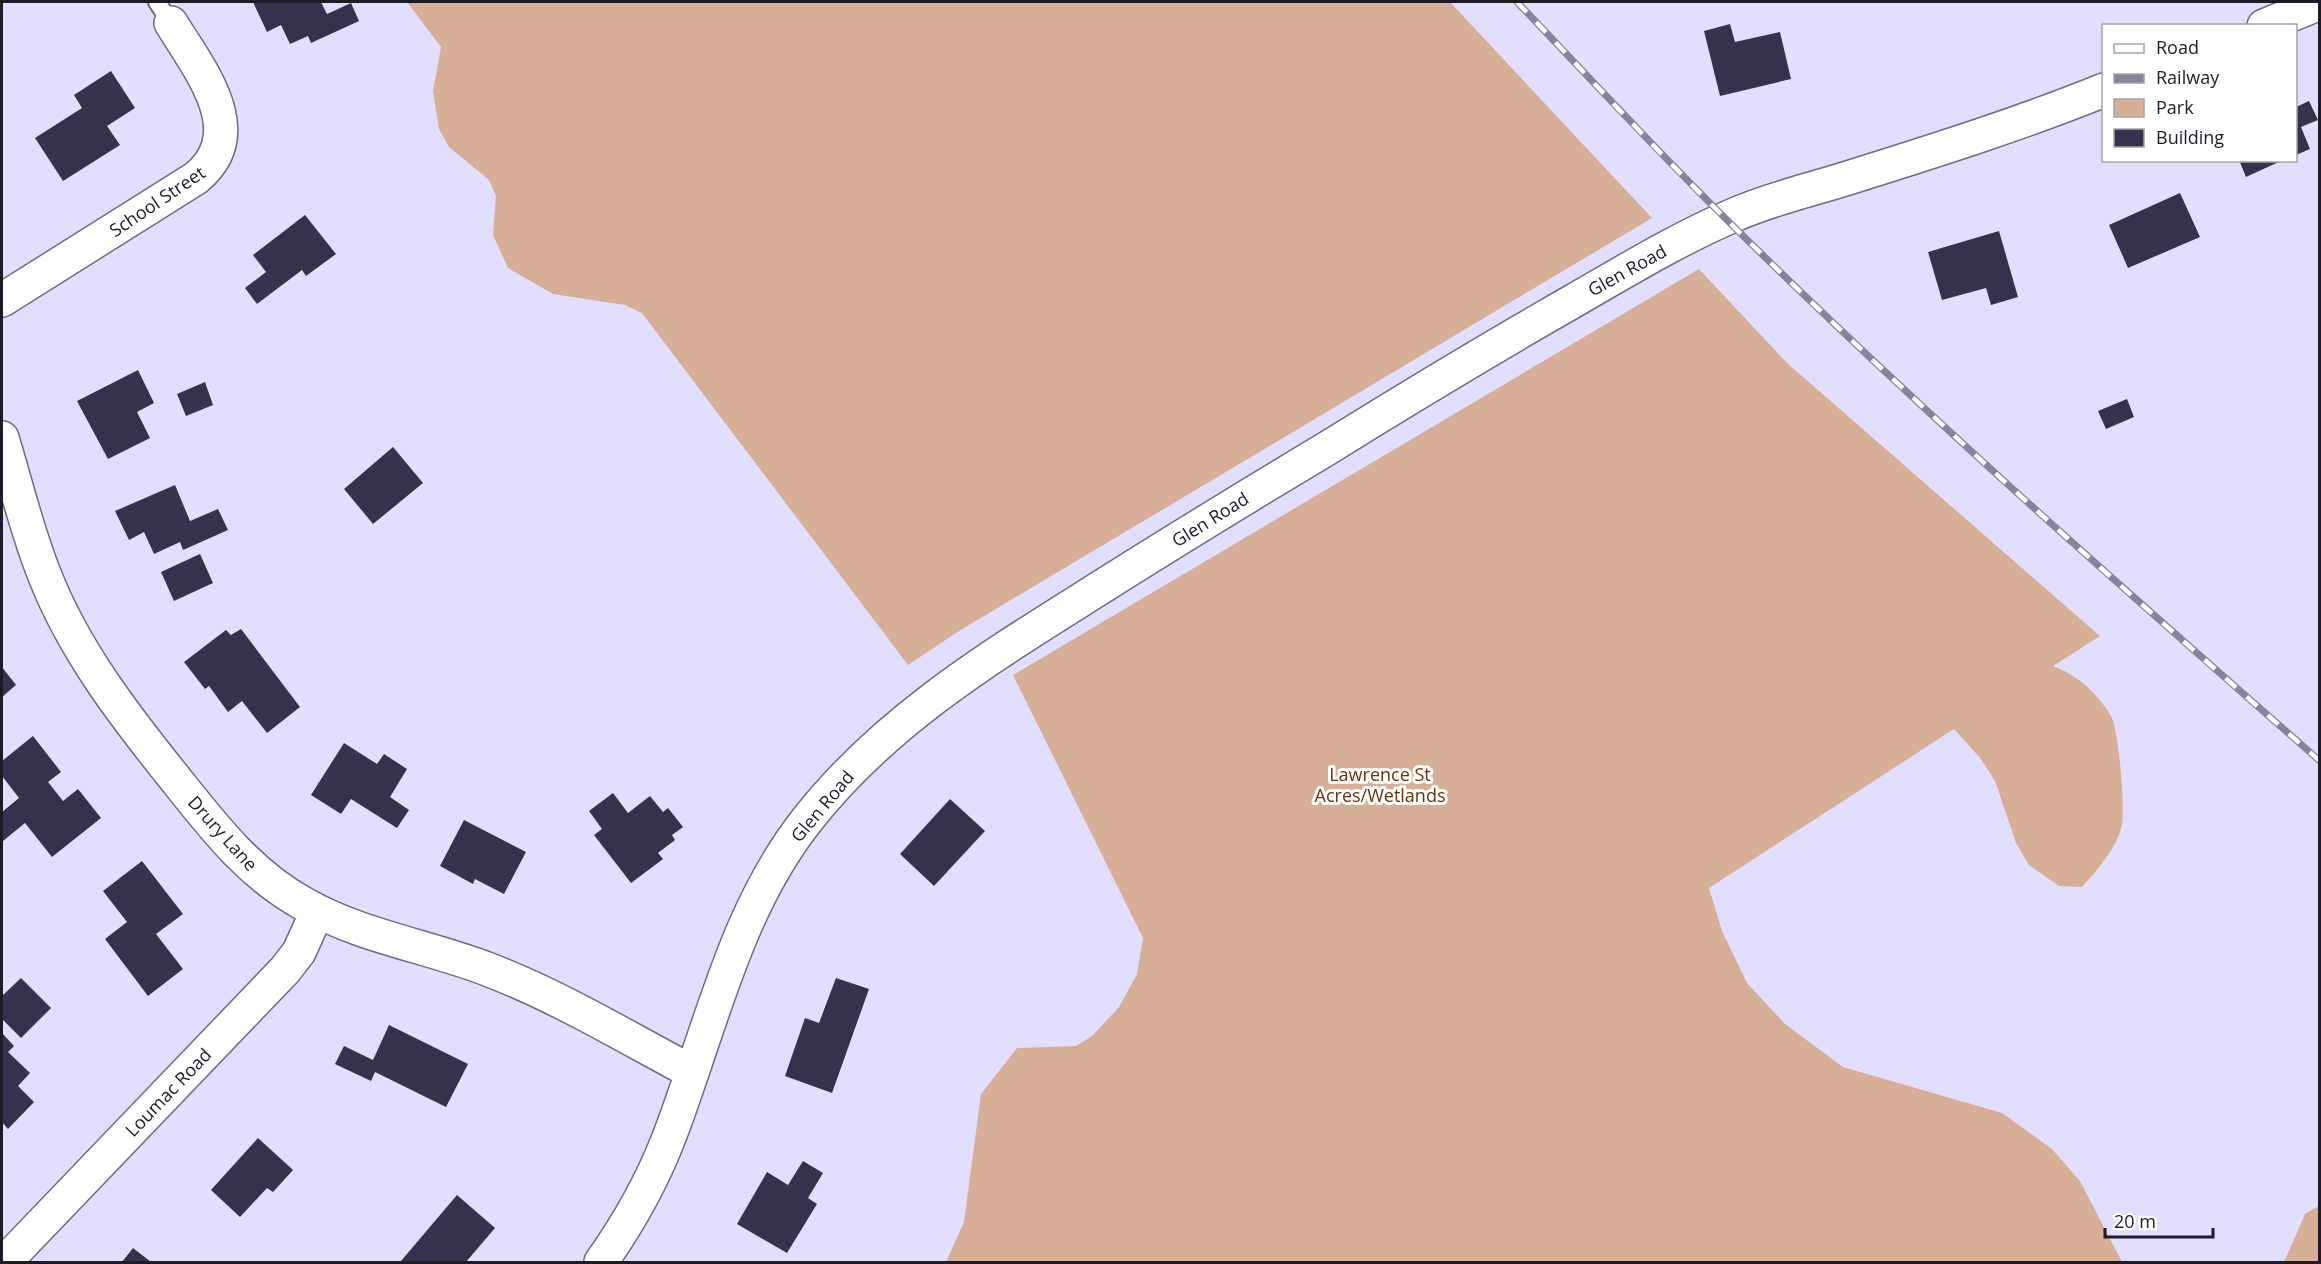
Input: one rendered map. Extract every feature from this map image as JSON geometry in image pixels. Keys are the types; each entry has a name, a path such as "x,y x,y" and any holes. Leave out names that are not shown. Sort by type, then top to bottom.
{"street":[{"path":"2269,24 2319,3"},
{"name":"School Street","path":"2,300 196,178 212,161 219,147 221,134 221,119 216,102 208,84 164,12"},
{"name":"Glen Road","path":"602,1263 637,1209 667,1142 726,973 743,931 783,855 804,823 844,777 914,713 971,670 1215,516 1466,363 1683,239 1753,207 1971,138 2102,90"},
{"name":"Drury Lane","path":"2,438 45,577 66,622 95,670 150,747 213,826 243,859 278,888 317,912 388,938 470,962 512,978 692,1072"},
{"name":"Loumac Road","path":"5,1263 285,970 299,952 317,912"}],"green space":[{"path":"407,2 1450,2 1652,218 959,631 908,665 642,313 625,305 553,294 508,268 493,235 496,196 489,180 449,147 439,129 433,91 441,47"},
{"name":"Lawrence St Acres/Wetlands","path":"1699,269 1787,363 2100,636 2053,666 2071,674 2086,686 2111,716 2119,752 2123,803 2122,825 2119,834 2100,866 2082,887 2059,886 2029,865 2016,843 1995,781 1981,759 1954,729 1709,888 1722,931 1747,983 1785,1024 1843,1067 2002,1113 2052,1149 2080,1181 2122,1262 946,1262 964,1222 981,1094 1017,1048 1076,1046 1092,1036 1119,1007 1137,974 1143,938 1013,675"},
{"path":"2319,1206 2319,1262 2284,1262 2305,1214"}],"building":[{"path":"253,2 321,2 327,14 351,3 359,21 311,43 308,36 290,44 281,25 267,32"},
{"path":"1730,24 1735,42 1780,32 1791,79 1720,96 1704,31"},
{"path":"111,71 135,108 107,126 120,145 63,181 35,138 82,108 74,95"},
{"path":"2309,101 2318,120 2301,127 2310,149 2297,155 2297,107"},
{"path":"2240,162 2279,162 2246,177"},
{"path":"2180,193 2200,237 2128,268 2109,225"},
{"path":"305,215 336,254 306,276 302,270 257,304 245,288 266,272 253,255"},
{"path":"1999,231 2018,297 1991,305 1986,288 1942,300 1928,252"},
{"path":"138,370 154,403 137,412 150,438 108,459 77,401"},
{"path":"205,382 213,405 186,416 177,394"},
{"path":"2127,399 2134,417 2106,429 2098,411"},
{"path":"393,447 423,483 373,524 344,489"},
{"path":"175,485 190,521 218,509 228,530 183,550 180,542 154,554 144,532 129,540 115,511"},
{"path":"200,554 213,583 174,601 161,572"},
{"path":"241,629 300,707 267,733 242,701 228,712 209,686 205,689 184,662 226,630 231,635"},
{"path":"2,667 16,685 2,697"},
{"path":"33,736 61,772 48,782 63,801 78,789 101,818 52,857 25,823 2,840 2,812 19,798 2,776 2,761"},
{"path":"344,743 377,764 384,754 407,769 390,797 409,810 397,828 351,799 341,814 311,795"},
{"path":"613,793 628,813 650,796 663,812 668,808 683,827 672,835 675,840 658,853 663,859 631,883 594,835 602,829 589,811"},
{"path":"950,799 985,831 934,886 900,854"},
{"path":"464,820 526,852 504,894 475,879 473,884 440,866"},
{"path":"142,861 183,914 156,934 183,969 148,996 105,939 127,922 103,891"},
{"path":"21,978 51,1008 21,1038 2,1019 2,996"},
{"path":"836,978 869,989 832,1093 785,1076 805,1018 819,1023"},
{"path":"389,1025 468,1064 446,1107 375,1072 371,1081 335,1064 344,1046 373,1060"},
{"path":"2,1033 14,1046 8,1052 30,1073 18,1086 34,1102 8,1129 2,1122"},
{"path":"258,1138 293,1170 273,1192 267,1188 240,1217 211,1190"},
{"path":"803,1161 823,1173 808,1198 817,1204 787,1253 737,1224 767,1172 788,1185"},
{"path":"457,1195 495,1228 466,1262 401,1261"},
{"path":"133,1248 151,1262 122,1262"}],"railway":[{"path":"1517,2 1699,192 1870,358 2093,561 2320,761"}]}
